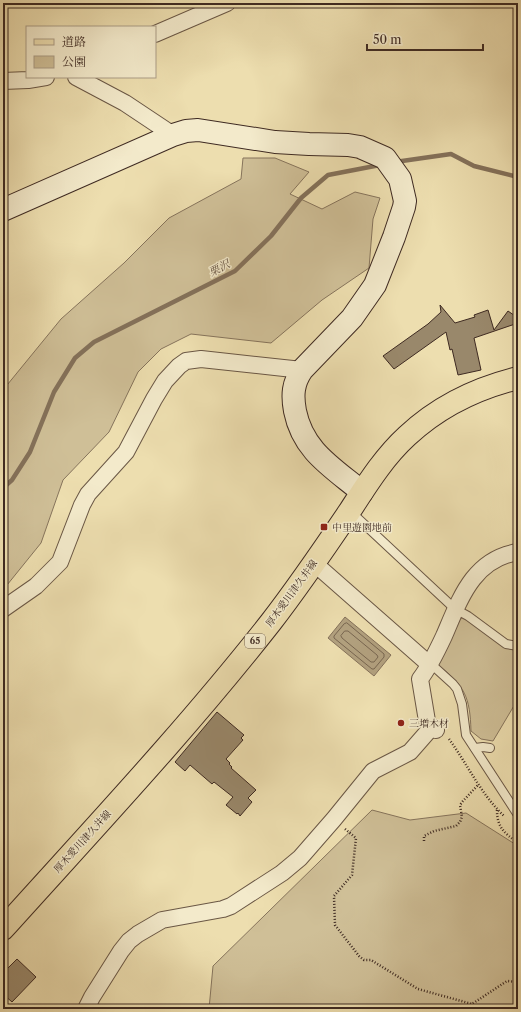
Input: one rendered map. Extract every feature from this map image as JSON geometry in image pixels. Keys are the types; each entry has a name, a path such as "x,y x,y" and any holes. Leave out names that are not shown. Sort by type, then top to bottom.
{"main road":[{"name":"厚木愛川津久井線","path":"3,929 137,781 197,712 271,621 350,511 378,469 408,435 423,422 459,399 499,383 518,378"}],"street":[{"path":"156,34 227,3"},
{"path":"3,81 40,78"},
{"path":"78,78 125,103 173,135"},
{"path":"3,210 173,135 186,131 198,130 275,142 348,145 360,147 388,163 400,179 405,201 401,219 374,285 352,318 339,333 318,351 297,376 292,393 297,420 307,442 319,456 362,492"},
{"path":"3,608 36,586 60,562 67,547 78,514 88,494 126,452 165,381 179,366 186,361 201,359 302,370"},
{"path":"86,1009 100,983 121,950 129,941 162,920 223,909 231,906 282,874 300,858 334,820 373,771 410,752 433,729 427,721 420,679 430,665 455,610 474,576 483,566 507,553 518,552"},
{"path":"314,562 430,665"}],"lane":[{"path":"350,511 455,610 468,616 506,644 518,646"},
{"path":"430,665 457,689 462,704 466,735 518,815"},
{"path":"475,748 490,748"}],"path":[{"path":"433,729 444,732 478,785 507,820"},
{"path":"424,841 424,836 434,831 456,826 460,822 462,817 460,805 478,785"},
{"path":"497,809 497,820 505,833 518,843"},
{"path":"334,820 356,838 352,875 334,896 335,925 359,956 364,960 371,960 418,989 472,1004 507,981 518,982"}],"green space":[{"path":"243,158 275,158 309,172 290,194 322,209 355,192 380,198 373,219 369,268 322,300 271,343 191,334 161,349 138,372 109,432 63,480 41,543 3,590 3,390 61,319 124,263 169,218 241,179"},
{"path":"464,617 518,648 518,699 493,741 481,739 471,731 469,709 464,693 454,679 438,665 457,620"},
{"path":"372,810 410,820 466,813 518,846 518,1009 209,1009 213,966"}],"water":[{"path":"345,617 391,655 374,676 328,638"}],"building":[{"path":"440,305 455,323 475,317 474,315 488,310 494,330 508,311 518,318 518,323 474,338 481,370 458,375 452,349 450,350 446,332 394,369 383,356 428,324 441,312"},
{"path":"217,712 244,735 241,738 243,740 226,759 230,763 231,768 256,790 248,798 252,802 240,816 226,805 233,797 214,782 212,784 190,765 185,771 175,762"},
{"path":"17,959 36,977 12,1002 3,994 3,973"}],"waterway":[{"name":"栗沢","path":"395,162 451,154 474,166 518,177"},
{"name":"栗沢","path":"3,488 12,480 30,452 54,392 75,358 94,342 235,271 271,236 301,198 328,175 380,165"}],"place":[{"name":"中里遊園地前","path":"324,527"},
{"name":"三増木材","path":"401,723"}]}
